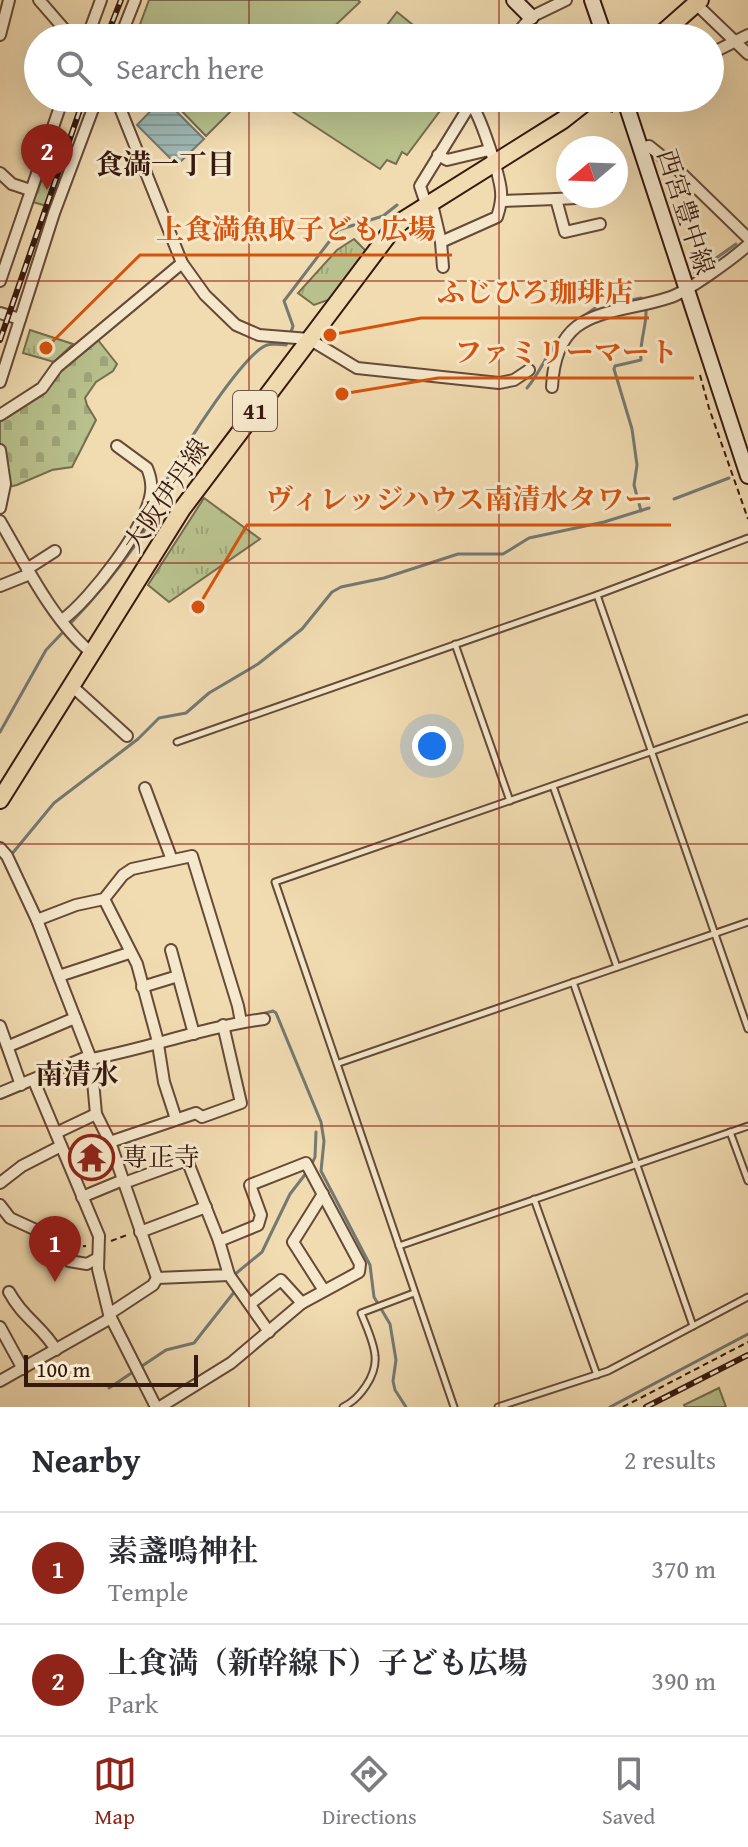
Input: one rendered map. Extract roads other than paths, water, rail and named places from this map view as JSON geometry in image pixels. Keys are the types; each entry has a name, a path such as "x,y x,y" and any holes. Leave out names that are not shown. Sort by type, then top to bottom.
{"main road":[{"path":"514,0 531,17"},
{"path":"592,0 600,24"},
{"path":"673,24 698,2"},
{"name":"大阪伊丹線","path":"0,800 182,509 392,230 491,158 578,112"},
{"name":"西宮豊中線","path":"628,112 748,476"}],"street":[{"path":"0,35 9,0"},
{"path":"92,24 101,0"},
{"path":"126,24 135,0"},
{"path":"525,24 531,17 566,0"},
{"path":"41,1 60,24"},
{"path":"698,2 719,24"},
{"path":"724,29 748,54"},
{"path":"724,46 748,35"},
{"path":"0,281 58,112"},
{"path":"0,382 54,213 92,112"},
{"path":"122,112 182,263 205,295 236,325 259,335 309,339 357,368 379,372 499,383 514,380 529,370"},
{"path":"443,267 441,242 430,205 420,186 466,112"},
{"path":"441,242 497,217 502,201 476,112"},
{"path":"640,148 649,146 675,167 748,238"},
{"path":"438,155 447,160 491,158"},
{"path":"0,173 12,184 30,190"},
{"path":"502,201 556,199"},
{"path":"558,208 565,232 600,224"},
{"path":"552,387 553,366 559,348 591,317 674,296 748,245"},
{"path":"0,415 42,388 57,367 182,263"},
{"path":"0,313 20,319"},
{"path":"62,620 106,574 140,524 151,494 147,468 117,446"},
{"path":"0,450 5,484 0,508"},
{"path":"0,521 62,620 81,645 93,654"},
{"path":"0,586 29,571 55,551"},
{"path":"73,687 127,736"},
{"path":"145,788 172,860"},
{"path":"0,848 7,856 37,920 94,1059 96,1114 110,1142 157,1278 153,1285 110,1316 0,1381"},
{"path":"37,920 76,905 104,899 123,875 132,869 192,856 240,1019"},
{"path":"104,899 137,964 164,1082 176,1119"},
{"path":"171,950 193,1031"},
{"path":"59,976 129,953"},
{"path":"142,987 178,976"},
{"path":"9,1046 75,1018"},
{"path":"0,1093 35,1083 94,1059 157,1041 240,1019 264,1019"},
{"path":"110,1142 196,1113 202,1117 241,1103 223,1025"},
{"path":"0,1026 21,1085"},
{"path":"35,1083 99,1243 96,1259 110,1316 155,1406 231,1363 302,1303 359,1272 360,1264 306,1163 250,1185 261,1215 258,1225 219,1241"},
{"path":"56,1133 96,1114"},
{"path":"0,1183 22,1166 61,1146"},
{"path":"82,1197 187,1160 229,1275 269,1332"},
{"path":"323,1194 293,1242 323,1289"},
{"path":"0,1205 10,1218 51,1238 74,1264 87,1264 96,1259"},
{"path":"140,1231 206,1207"},
{"path":"157,1278 229,1275"},
{"path":"250,1304 281,1280 302,1303"},
{"path":"9,1292 17,1307 48,1336 56,1350"},
{"path":"0,1327 23,1369"}],"lane":[{"path":"177,742 597,595 748,538"},
{"path":"597,595 748,1029"},
{"path":"455,644 510,801"},
{"path":"454,1407 275,882 748,718"},
{"path":"553,786 617,967"},
{"path":"339,1063 748,922"},
{"path":"573,982 693,1326"},
{"path":"399,1246 748,1126"},
{"path":"730,1132 748,1181"},
{"path":"534,1199 597,1375"},
{"path":"343,1407 352,1403 369,1381 376,1357 361,1313 414,1293"},
{"path":"498,1407 597,1375 748,1297"}],"water":[{"path":"150,112 177,112 204,139 177,165 137,125"}],"waterway":[{"path":"290,335 293,326 284,301 338,230 383,216 397,205"},
{"path":"695,273 736,244"},
{"path":"627,301 641,298"},
{"path":"573,324 595,308"},
{"path":"641,511 634,485 637,465 632,429 614,369 615,366 641,360 646,309"},
{"path":"527,388 568,329"},
{"path":"69,625 136,544 178,460 230,382 257,351 267,345 286,345 287,342"},
{"path":"674,499 729,478"},
{"path":"11,855 54,803 138,739 159,718 186,713 209,693 258,664 302,629 332,592 341,587 384,578 458,554 503,554 529,538 604,522 649,508"},
{"path":"0,732 46,650 64,631"},
{"path":"258,1015 276,1013 321,1122 324,1141 321,1171 370,1265 374,1297 390,1324 396,1360 395,1390 406,1407"},
{"path":"200,1027 239,1018"},
{"path":"56,1075 89,1062"},
{"path":"311,1166 315,1157 316,1132"},
{"path":"234,1275 262,1252 290,1194 307,1172"},
{"path":"109,1388 166,1350 194,1343 235,1291"},
{"path":"610,1407 748,1334"}],"railway":[{"path":"112,24 121,0"},
{"path":"0,340 79,112"},
{"path":"646,1407 748,1355"}],"place":[{"name":"上食満（新幹線下）子ども広場","path":"47,190"},
{"name":"ふじひろ珈琲店","path":"330,335"},
{"name":"上食満魚取子ども広場","path":"46,348"},
{"name":"ファミリーマート","path":"342,394"},
{"name":"ヴィレッジハウス南清水タワー","path":"198,607"},
{"name":"専正寺","path":"91,1157"},
{"name":"素盞嗚神社","path":"55,1282"}],"district":[{"name":"食満一丁目","path":"165,164"},
{"name":"南清水","path":"77,1074"}]}
